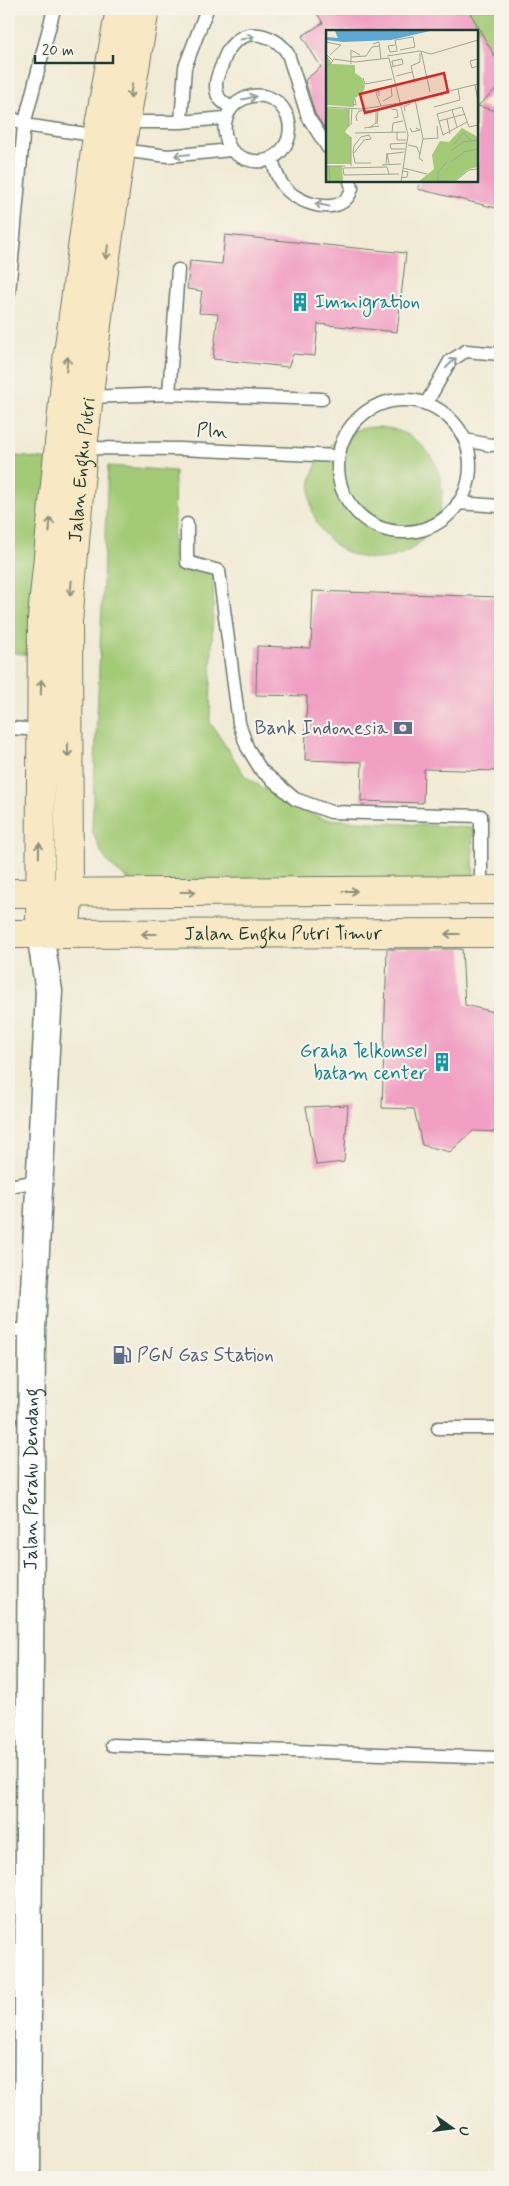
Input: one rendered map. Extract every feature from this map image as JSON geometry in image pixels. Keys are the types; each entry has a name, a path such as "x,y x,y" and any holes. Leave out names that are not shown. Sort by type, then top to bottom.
{"main road":[{"name":"Jalan Engku Putri","path":"53,934 69,893 68,623 88,397 117,137 120,9"},
{"name":"Jalan Engku Putri","path":"53,934 39,893 42,618 46,572 67,361 145,9"},
{"path":"9,894 491,890"},
{"name":"Jalan Engku Putri Timur","path":"9,934 500,934"}],"street":[{"name":"Jalan Perahu Dendang","path":"27,2177 20,1330 39,1181 48,991 53,934"}],"lane":[{"path":"9,285 12,211 24,125 54,9"},
{"path":"181,122 185,67 207,9"},
{"path":"117,137 228,113 244,98 260,96 274,101 286,112 289,122 286,143 280,152 272,158 260,162 250,161 239,157 231,150 225,140 224,129 228,113 216,90 216,80 227,52 236,41 246,36 265,36 284,47 288,54 308,117 326,145"},
{"path":"9,116 24,125 117,137 168,156 231,150"},
{"path":"272,158 282,185 294,196 306,201 330,208 348,198 352,188 350,182"},
{"path":"169,394 178,270"},
{"path":"426,404 450,361 466,351 500,354"},
{"path":"88,397 169,394 322,399"},
{"path":"395,400 417,400 426,404 437,408 454,422 465,440 470,461 467,483 458,503 443,519 423,529 401,532 380,528 361,516 347,500 339,478 338,456 344,436 357,418 375,406 395,400"},
{"path":"465,440 490,445 500,444"},
{"name":"Pln","path":"83,448 180,449 338,456"},
{"path":"458,503 500,506"},
{"path":"187,524 187,562 219,571 239,723 247,747 261,770 295,799 331,812 481,816 491,890"},
{"path":"9,728 41,730"},
{"path":"9,1186 39,1181"},
{"path":"438,1428 500,1428"},
{"path":"112,1745 500,1758"}],"green space":[{"path":"468,9 500,9 500,66"},
{"path":"376,427 401,432 412,438 422,447 431,457 437,468 442,493 437,518 431,529 422,539 412,548 401,554 376,559 351,554 340,548 330,539 321,529 315,518 310,493 315,468 321,457 330,447 340,438 351,432"},
{"path":"9,455 50,460 32,655 9,652"},
{"path":"108,466 175,471 173,564 214,570 210,722 245,776 284,802 324,819 472,828 474,884 136,884 108,862 92,830"}],"building":[{"path":"314,9 468,9 500,66 500,85 479,105 479,30 326,30 326,130 315,114 305,80 321,67 302,36 323,23"},
{"path":"479,106 500,112 500,209 418,189 419,182 479,182"},
{"name":"Immigration","path":"225,235 406,253 397,332 318,324 315,356 293,354 288,367 213,359 218,314 199,313 202,291 187,289 190,261 222,264"},
{"name":"Bank Indonesia","path":"313,591 500,597 500,771 424,769 423,803 361,801 362,762 305,760 307,696 256,695 257,646 311,648"},
{"name":"Graha Telkomsel batam center","path":"387,949 462,949 465,1005 494,1012 500,1016 500,1132 473,1131 450,1152 422,1145 414,1109 382,1108"},
{"path":"348,1105 344,1162 316,1165 306,1107"}],"place":[{"name":"Immigration","path":"300,302"},
{"name":"Bank Indonesia","path":"403,728"},
{"name":"Graha Telkomsel batam center","path":"442,1062"},
{"name":"PGN Gas Station","path":"122,1355"}]}
